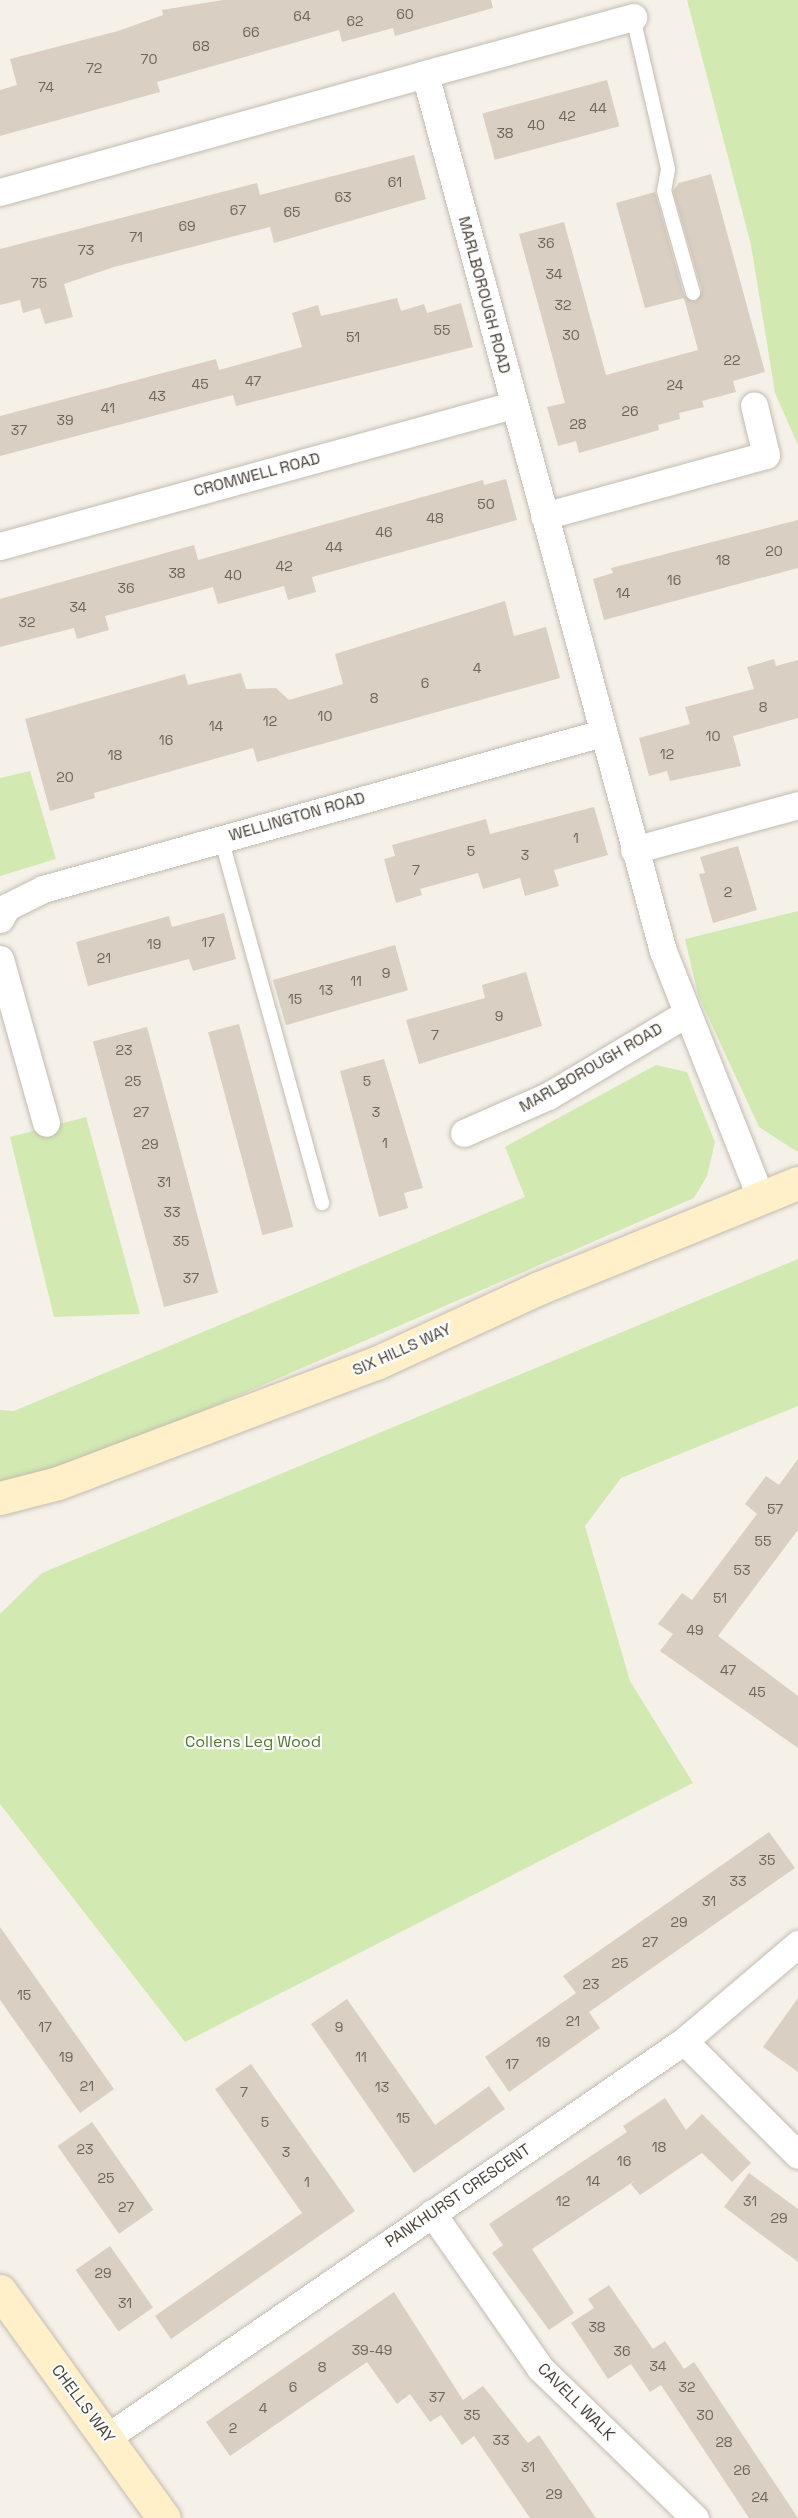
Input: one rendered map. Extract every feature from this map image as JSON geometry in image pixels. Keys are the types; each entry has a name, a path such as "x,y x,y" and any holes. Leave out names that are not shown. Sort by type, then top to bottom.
{"street":[{"path":"0,192 633,17"},
{"name":"MARLBOROUGH ROAD","path":"425,74 634,850 684,1015 761,1199"},
{"name":"CROMWELL ROAD","path":"0,546 513,405"},
{"path":"543,516 766,455 754,405"},
{"name":"WELLINGTON ROAD","path":"0,919 7,908 43,889 602,732"},
{"path":"634,850 798,806"},
{"path":"0,959 46,1123"},
{"name":"MARLBOROUGH ROAD","path":"464,1133 548,1096 684,1015"},
{"name":"SIX HILLS WAY","path":"0,1498 57,1483 376,1363 539,1288 798,1183"},
{"name":"PANKHURST CRESCENT","path":"109,2436 684,2041 798,1944"},
{"path":"684,2041 798,2155"},
{"name":"CAVELL WALK","path":"432,2212 540,2368 695,2518"},
{"name":"CHELLS WAY","path":"5,2310 109,2436 164,2518"}],"lane":[{"path":"633,17 668,169 664,191 693,293"},
{"path":"221,838 322,1203"}],"green space":[{"path":"687,0 798,0 798,445 775,393 751,245"},
{"path":"30,771 56,859 0,876 0,778"},
{"path":"798,911 798,1151 796,1151 759,1127 698,995 685,939"},
{"path":"656,1065 687,1072 715,1142 707,1176 694,1198 76,1466 0,1483 0,1410 14,1411 525,1197 505,1147"},
{"path":"86,1117 140,1314 54,1317 10,1137"},
{"name":"Collens Leg Wood","path":"798,1259 798,1406 621,1478 585,1526 630,1681 693,1783 185,2042 0,1804 0,1614 42,1573"}],"building":[{"path":"223,0 491,0 493,8 395,36 393,28 342,42 339,30 157,82 160,92 0,136 0,90 17,85 10,59 118,31 163,15 162,10"},
{"path":"607,80 619,126 495,160 482,113"},
{"path":"414,155 426,199 274,243 270,227 114,267 64,284 73,317 45,324 40,308 23,313 20,300 0,305 0,249 257,183 260,195"},
{"path":"711,174 765,372 733,381 736,392 702,401 704,407 679,413 680,419 658,425 659,430 579,453 576,441 558,446 547,407 565,403 519,234 564,222 606,375 698,350 684,298 645,308 616,203 655,192 684,295 696,301 702,291 673,191 679,183"},
{"path":"397,298 401,311 424,304 427,313 461,303 473,347 236,406 233,395 0,456 0,416 216,359 219,370 302,347 292,313 318,305 321,316"},
{"path":"506,479 517,520 312,577 316,592 288,600 284,586 218,604 213,587 105,616 109,630 77,639 74,628 0,647 0,599 194,545 198,560 483,480 484,485"},
{"path":"798,520 798,568 604,620 593,579 613,573 611,568"},
{"path":"505,601 514,636 546,627 560,678 257,762 253,748 94,793 95,798 50,811 25,719 185,674 188,685 241,673 246,689 276,688 289,700 343,684 335,654"},
{"path":"774,659 776,666 798,660 798,718 733,736 741,766 670,781 667,771 649,776 639,738 690,724 685,707 754,689 747,667"},
{"path":"594,807 608,855 554,870 559,886 525,896 520,878 483,889 478,873 420,889 422,895 396,903 384,859 395,856 392,845 486,819 490,834"},
{"path":"738,846 757,910 713,923 699,874 705,873 700,857"},
{"path":"224,913 236,959 193,971 189,959 88,986 76,942 169,916 172,927"},
{"path":"395,945 408,990 286,1025 273,980"},
{"path":"526,972 542,1026 419,1064 406,1020 485,998 482,985"},
{"path":"239,1024 293,1227 262,1235 208,1032"},
{"path":"147,1027 218,1293 164,1307 93,1041"},
{"path":"384,1059 423,1188 404,1193 408,1208 379,1217 340,1071"},
{"path":"798,1459 798,1530 718,1636 798,1696 798,1748 660,1651 673,1634 658,1624 682,1593 692,1600 757,1514 745,1504 766,1476 779,1485"},
{"path":"769,1832 795,1868 589,2012 600,2028 509,2092 485,2057 576,1993 563,1976"},
{"path":"0,1927 114,2089 80,2113 0,2000"},
{"path":"798,1998 798,2072 763,2047"},
{"path":"347,1999 435,2125 489,2086 505,2109 414,2173 311,2024"},
{"path":"251,2064 355,2211 171,2339 155,2316 302,2213 215,2089"},
{"path":"665,2098 686,2130 702,2114 751,2163 732,2182 702,2153 640,2195 631,2184 636,2180 532,2249 574,2313 549,2330 492,2253 503,2245 489,2224 627,2132 623,2126"},
{"path":"92,2122 153,2210 119,2234 58,2146"},
{"path":"749,2173 798,2209 798,2262 724,2207"},
{"path":"110,2246 153,2307 119,2332 76,2270"},
{"path":"609,2285 653,2349 665,2341 684,2369 694,2362 798,2518 749,2518 661,2385 650,2392 631,2364 608,2379 571,2323 594,2308 588,2299"},
{"path":"394,2292 463,2400 483,2386 528,2443 539,2435 596,2518 530,2518 474,2436 462,2445 441,2415 430,2422 410,2394 397,2404 367,2362 230,2456 206,2422"}]}
